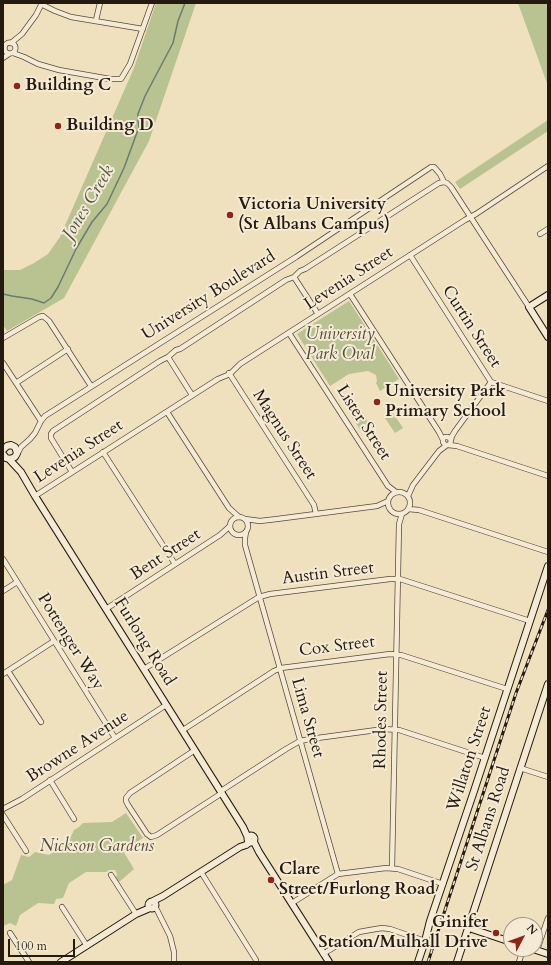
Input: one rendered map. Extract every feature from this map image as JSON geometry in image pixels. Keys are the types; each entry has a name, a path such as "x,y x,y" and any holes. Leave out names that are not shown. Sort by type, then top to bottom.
{"main road":[{"path":"548,295 529,306 548,337"},
{"path":"3,440 11,445"},
{"path":"3,450 5,447 11,445"},
{"name":"Furlong Road","path":"11,445 17,450 16,455 21,472 35,496 183,730 250,840 329,962"},
{"path":"6,458 14,458 16,455"},
{"name":"Furlong Road","path":"6,458 21,472"},
{"name":"Willaton Street","path":"418,962 430,921 548,566"},
{"name":"St Albans Road","path":"457,962 548,684"},
{"path":"61,962 152,905 163,896 250,840"},
{"path":"469,928 503,939"}],"street":[{"path":"96,20 100,3"},
{"path":"5,46 38,64 59,70 110,79 121,79 126,71 152,3"},
{"path":"3,58 13,51 22,34 36,16 42,4 71,17 143,29"},
{"path":"5,46 22,34"},
{"path":"5,46 13,43 13,51"},
{"name":"Levenia Street","path":"35,496 218,379 221,375 229,373 235,366 290,333 548,166"},
{"name":"University Boulevard","path":"16,455 21,447 35,433 41,421 51,412 296,256 431,167 434,167 444,182"},
{"path":"72,472 51,438 53,431 160,361 169,359 173,352 289,279 295,278 300,271 435,185 444,182 451,187 529,306"},
{"path":"540,234 548,229"},
{"name":"Curtin Street","path":"410,255 491,382 548,401"},
{"path":"295,278 318,314"},
{"path":"350,294 439,432 447,441 457,446 548,476"},
{"path":"3,338 38,317 43,316 49,321 92,386"},
{"name":"Lister Street","path":"290,333 388,486 396,492"},
{"path":"16,383 68,349"},
{"path":"169,359 192,395"},
{"path":"3,363 41,421"},
{"name":"Magnus Street","path":"229,373 314,505 316,514"},
{"path":"408,496 413,485 491,382"},
{"path":"167,412 229,508 239,517 260,521 377,506 389,508 395,513 402,514 408,509 410,504 408,496 403,492"},
{"path":"11,445 23,443 30,439"},
{"path":"103,452 175,564"},
{"path":"389,508 388,501 390,496 396,492 403,492 413,485"},
{"name":"Lister Street","path":"388,486 390,496"},
{"path":"377,506 388,501"},
{"path":"410,504 419,510"},
{"path":"229,508 230,528 234,534 242,535 260,521"},
{"path":"408,509 419,510 548,552"},
{"name":"Rhodes Street","path":"395,513 399,524"},
{"name":"Rhodes Street","path":"392,868 397,579 399,524 402,514"},
{"path":"230,524 234,518 239,517"},
{"path":"245,519 248,524 247,530"},
{"name":"Bent Street","path":"106,608 220,535 230,524"},
{"name":"Lima Street","path":"247,530 244,538 245,545 338,874"},
{"name":"Bent Street","path":"220,535 227,533 234,534"},
{"name":"Lima Street","path":"234,534 240,538 245,545"},
{"name":"Pottenger Way","path":"3,559 115,738"},
{"name":"Austin Street","path":"144,669 259,596 277,593 397,579 530,621"},
{"path":"3,591 17,582"},
{"path":"3,674 54,641"},
{"name":"Cox Street","path":"183,730 279,668 396,654 507,689"},
{"path":"8,671 41,722"},
{"name":"Browne Avenue","path":"3,809 22,799 166,705"},
{"path":"195,750 130,793 126,798 128,805 147,834 151,837 157,835 300,741 394,729 485,758"},
{"path":"520,768 548,777"},
{"path":"50,780 74,819"},
{"path":"3,815 26,851"},
{"path":"292,904 338,874 392,868 443,884"},
{"path":"201,872 256,960"},
{"path":"111,875 139,913"},
{"path":"152,905 170,936 174,952 174,962"},
{"path":"62,907 87,946"},
{"path":"543,930 548,918"},
{"path":"323,954 359,932 382,928 390,929 425,941"},
{"path":"10,933 29,962"}],"green space":[{"path":"156,3 196,3 149,141 64,298 7,331 3,325 3,270 20,270 34,263 48,254 60,237 134,68"},
{"path":"518,3 548,3 548,86"},
{"path":"548,120 548,131 460,189 455,182"},
{"name":"University Park Oval","path":"349,301 399,379 380,391 376,383 376,375 368,371 349,374 330,386 297,334"},
{"path":"359,408 370,425 361,431 350,414"},
{"path":"393,413 403,428 395,433 385,418"},
{"name":"Nickson Gardens","path":"126,813 143,838 123,851 134,869 118,883 115,870 109,870 106,872 86,872 69,883 63,898 56,899 54,904 38,903 20,915 16,926 10,923 3,926 3,885 12,880 21,855 29,857 35,852 49,855 68,843 74,830 83,823 112,822"}],"waterway":[{"name":"Jones Creek","path":"3,294 32,299 44,303 51,298 58,287 76,249 92,222 107,204 124,168 139,127 138,114 145,96 173,43 178,21 185,3"}],"railway":[{"path":"428,962 516,693 548,610"}],"place":[{"name":"Building C","path":"17,86"},
{"name":"Building D","path":"58,126"},
{"name":"Victoria University (St Albans Campus)","path":"230,215"},
{"name":"University Park Primary School","path":"377,402"},
{"name":"Clare Street/Furlong Road","path":"271,880"},
{"name":"Ginifer Station/Mulhall Drive","path":"496,933"}]}
